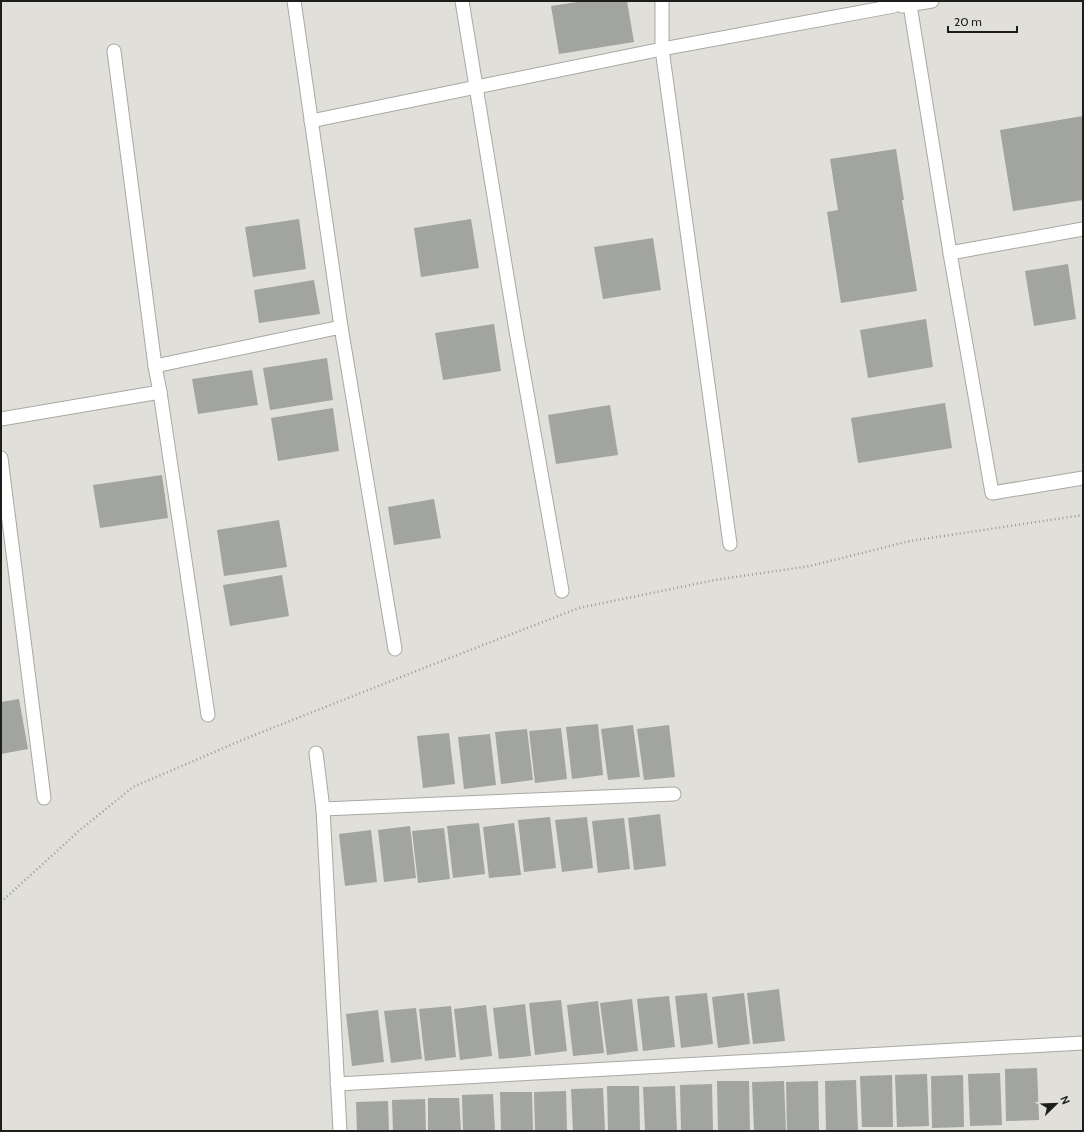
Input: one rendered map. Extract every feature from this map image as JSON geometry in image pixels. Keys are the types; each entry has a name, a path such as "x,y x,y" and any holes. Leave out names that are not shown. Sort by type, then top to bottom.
{"lane":[{"path":"294,1 341,327 395,649"},
{"path":"462,1 516,331 562,591"},
{"path":"662,1 662,49 730,544"},
{"path":"311,121 662,49 893,4 910,6 932,1"},
{"path":"910,6 950,253 992,493 1083,478"},
{"path":"114,50 155,366 208,715"},
{"path":"950,253 1083,229"},
{"path":"155,366 341,327"},
{"path":"1,419 160,392"},
{"path":"1,458 44,798"},
{"path":"316,753 323,809 340,1131"},
{"path":"323,809 674,794"},
{"path":"337,1084 1083,1043"}],"path":[{"path":"1,902 80,830 133,787 254,735 579,608 715,580 810,566 910,541 1083,515"}],"building":[{"path":"584,1 627,1 634,42 559,54 551,6"},
{"path":"1083,116 1083,200 1013,211 1000,130"},
{"path":"896,149 904,200 902,200 917,291 841,303 827,212 838,210 830,159"},
{"path":"299,219 306,269 253,277 245,227"},
{"path":"471,219 479,268 421,277 414,228"},
{"path":"653,238 661,290 603,299 594,247"},
{"path":"1068,264 1076,319 1034,326 1025,271"},
{"path":"314,280 320,314 259,323 254,290"},
{"path":"926,319 933,367 868,378 860,330"},
{"path":"494,324 501,371 443,380 435,333"},
{"path":"327,358 333,400 270,410 263,368"},
{"path":"252,370 258,405 198,414 192,379"},
{"path":"945,403 952,448 858,463 851,418"},
{"path":"610,405 618,455 556,464 548,415"},
{"path":"333,408 339,451 278,461 271,418"},
{"path":"162,475 168,518 100,528 93,485"},
{"path":"434,499 441,538 394,545 388,507"},
{"path":"279,520 287,567 224,576 217,530"},
{"path":"282,575 289,616 230,626 223,585"},
{"path":"19,699 28,749 1,754 1,702"},
{"path":"598,724 603,775 572,779 566,727"},
{"path":"633,725 640,777 608,780 601,729"},
{"path":"669,725 675,777 644,780 637,729"},
{"path":"561,728 567,779 535,783 529,731"},
{"path":"527,729 533,780 501,784 495,732"},
{"path":"449,733 455,784 423,788 417,736"},
{"path":"490,734 496,785 464,789 458,737"},
{"path":"660,814 666,866 634,870 628,818"},
{"path":"550,817 556,868 524,872 518,820"},
{"path":"587,817 593,868 562,872 555,820"},
{"path":"624,818 630,869 598,873 592,821"},
{"path":"479,823 485,874 453,878 447,826"},
{"path":"514,823 521,875 489,878 483,827"},
{"path":"410,826 416,878 384,882 378,830"},
{"path":"444,828 450,879 418,883 412,831"},
{"path":"371,830 377,882 345,886 339,834"},
{"path":"779,989 785,1041 753,1044 747,993"},
{"path":"707,993 713,1044 681,1048 675,996"},
{"path":"744,993 750,1044 718,1048 712,997"},
{"path":"669,996 675,1047 643,1051 637,999"},
{"path":"632,999 638,1051 607,1055 600,1003"},
{"path":"561,1000 567,1051 535,1055 529,1003"},
{"path":"598,1001 604,1053 573,1056 567,1005"},
{"path":"525,1004 531,1056 499,1059 493,1008"},
{"path":"486,1005 492,1056 460,1060 454,1009"},
{"path":"451,1006 456,1057 425,1061 419,1009"},
{"path":"416,1008 422,1059 391,1063 384,1011"},
{"path":"378,1010 384,1062 352,1066 346,1014"},
{"path":"1037,1068 1039,1120 1006,1121 1005,1069"},
{"path":"1000,1073 1002,1125 970,1126 968,1074"},
{"path":"927,1074 929,1126 897,1127 895,1075"},
{"path":"892,1075 893,1127 862,1127 860,1076"},
{"path":"963,1075 964,1127 932,1128 931,1076"},
{"path":"856,1080 858,1131 826,1131 825,1081"},
{"path":"717,1081 749,1081 750,1131 718,1131"},
{"path":"784,1081 786,1131 754,1131 752,1082"},
{"path":"818,1081 819,1131 787,1131 786,1082"},
{"path":"712,1084 713,1131 681,1131 680,1085"},
{"path":"607,1086 639,1086 640,1131 608,1131"},
{"path":"675,1086 677,1131 645,1131 643,1087"},
{"path":"603,1088 605,1131 573,1131 571,1089"},
{"path":"566,1091 567,1131 535,1131 534,1092"},
{"path":"500,1092 532,1092 533,1131 501,1131"},
{"path":"493,1094 495,1131 463,1131 462,1095"},
{"path":"428,1098 459,1098 461,1131 428,1131"},
{"path":"425,1099 426,1131 393,1131 392,1100"},
{"path":"388,1101 389,1131 357,1131 356,1102"}]}
